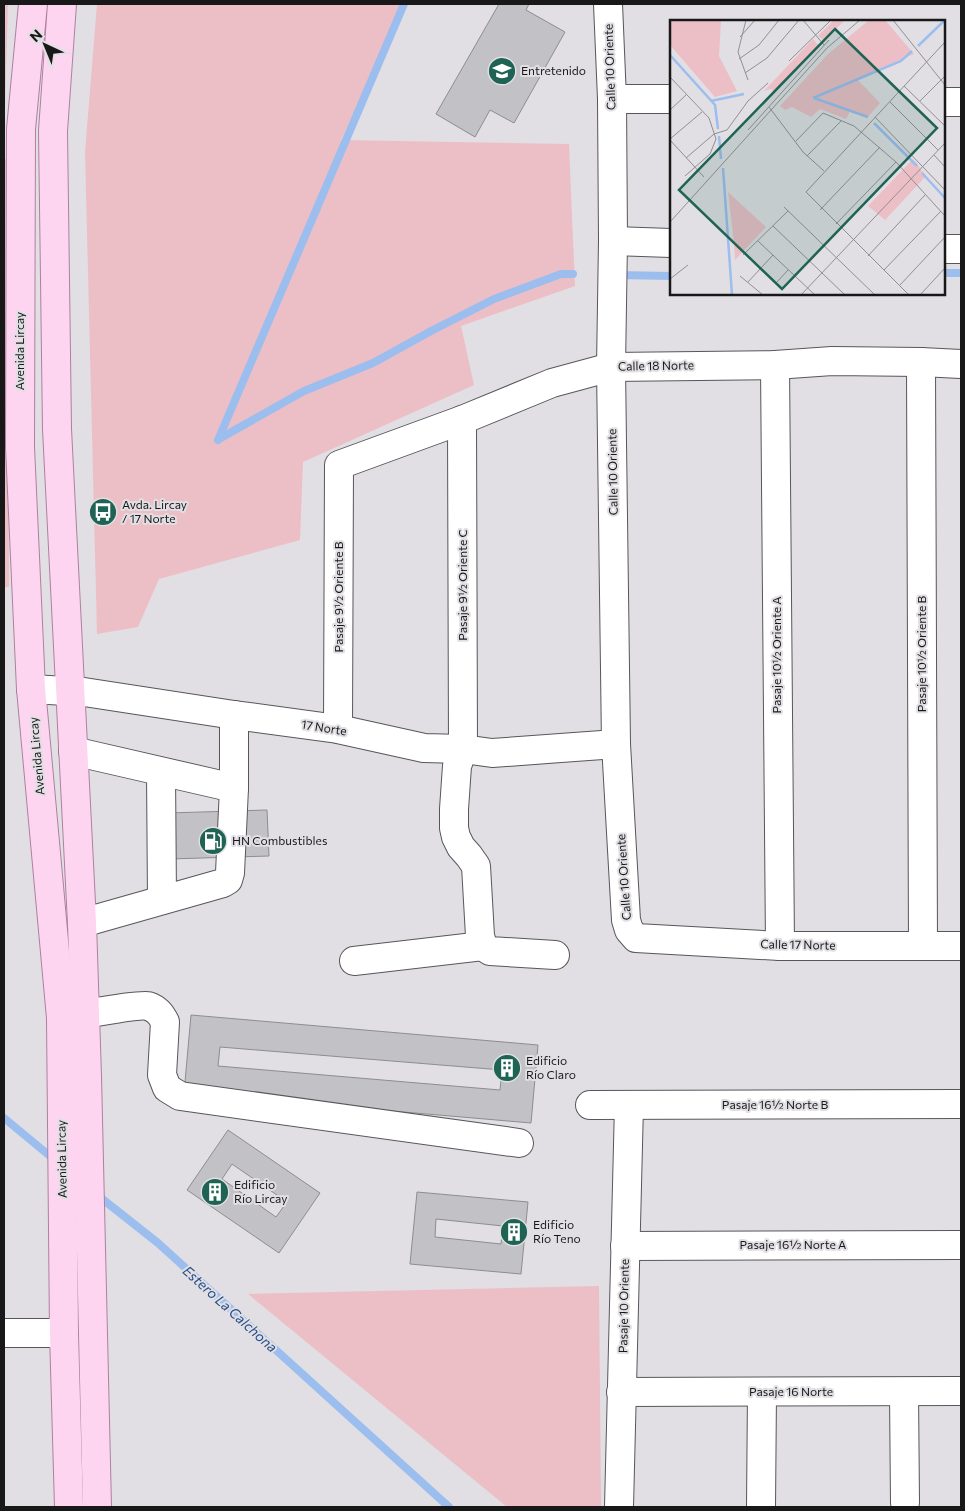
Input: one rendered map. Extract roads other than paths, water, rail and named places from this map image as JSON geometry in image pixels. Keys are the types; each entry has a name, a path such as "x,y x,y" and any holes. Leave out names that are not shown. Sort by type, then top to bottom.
{"main road":[{"name":"Avenida Lircay","path":"33,4 12,128 20,447 31,689 61,1018 64,1333 69,1507"},
{"path":"62,4 53,131 57,428 82,923 97,1507"}],"street":[{"name":"Calle 10 Oriente","path":"608,4 612,99 613,241 611,367 616,744 626,920 629,930 636,938"},
{"path":"612,99 670,99"},
{"path":"945,102 961,102"},
{"path":"613,241 670,242"},
{"path":"945,249 961,249"},
{"name":"Calle 18 Norte","path":"339,465 462,420 552,383 611,367 775,365 832,362 961,364"},
{"name":"Pasaje 10½ Oriente B","path":"921,362 923,946"},
{"name":"Pasaje 10½ Oriente A","path":"775,365 780,946"},
{"name":"Pasaje 9½ Oriente C","path":"462,420 463,749 457,766 454,828 461,847 476,866 480,936 483,946"},
{"name":"Pasaje 9½ Oriente B","path":"338,729 339,465"},
{"name":"17 Norte","path":"31,689 71,691 338,729 424,748 463,749 492,753 616,744"},
{"path":"82,923 228,880 230,874 234,788 234,715"},
{"path":"73,751 234,788"},
{"path":"161,772 162,900"},
{"name":"Calle 17 Norte","path":"636,938 780,946 961,946"},
{"path":"354,961 483,946 490,951 555,955"},
{"path":"84,1014 146,1006 162,1015 165,1022 162,1075 167,1088 180,1096 519,1143"},
{"name":"Pasaje 16½ Norte B","path":"590,1105 961,1104"},
{"name":"Pasaje 10 Oriente","path":"619,1507 628,1105"},
{"name":"Pasaje 16½ Norte A","path":"625,1246 961,1244"},
{"path":"4,1333 64,1333"},
{"name":"Pasaje 16 Norte","path":"622,1392 961,1391"},
{"path":"761,1507 762,1392"},
{"path":"904,1392 905,1504"}],"waterway":[{"path":"218,440 404,4"},
{"path":"945,273 961,273"},
{"path":"219,439 304,391 373,363 494,299 561,274 573,274"},
{"path":"616,275 670,276"},
{"name":"Estero La Calchona","path":"4,1118 56,1161"},
{"name":"Estero La Calchona","path":"96,1194 158,1243 449,1507"}],"place":[{"name":"Entretenido","path":"502,71"},
{"name":"Avda. Lircay / 17 Norte","path":"103,512"},
{"name":"HN Combustibles","path":"213,841"},
{"name":"Edificio Río Claro","path":"507,1068"},
{"name":"Edificio Río Lircay","path":"215,1192"},
{"name":"Edificio Río Teno","path":"514,1232"}]}
